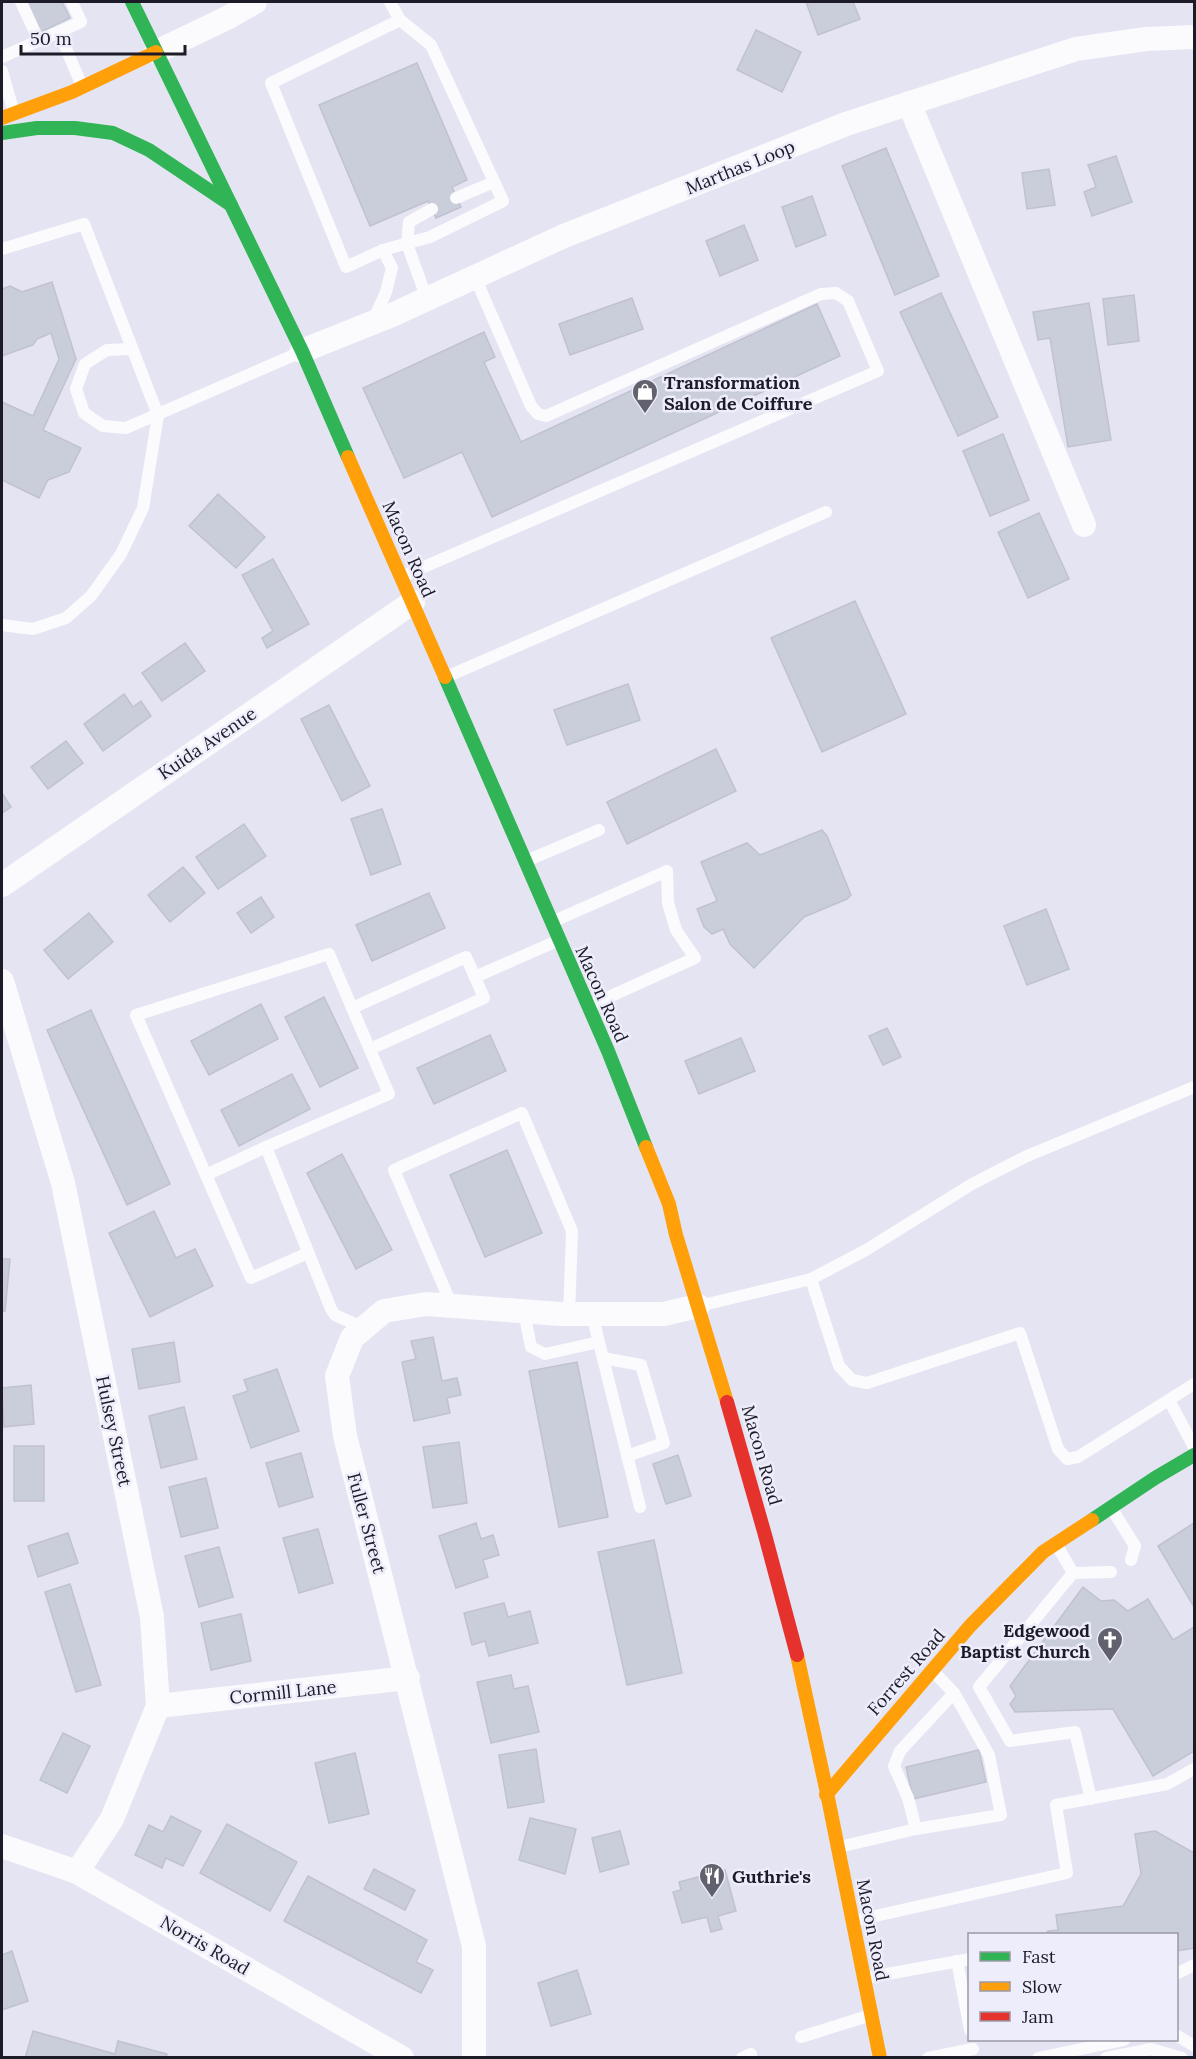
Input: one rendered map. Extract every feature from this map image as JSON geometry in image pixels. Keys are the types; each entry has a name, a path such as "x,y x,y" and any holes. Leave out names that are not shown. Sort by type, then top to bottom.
{"main road":[{"name":"Macon Road","path":"132,2 303,351 608,1051 669,1204 676,1235 756,1498 792,1638 838,1848 880,2058"},
{"path":"8,116 82,87 156,52"},
{"path":"2,133 37,128 75,128 113,133 149,150 231,205"},
{"name":"Forrest Road","path":"826,1795 978,1618 1043,1552 1194,1455"}],"street":[{"path":"156,52 242,5"},
{"name":"Marthas Loop","path":"303,351 427,299 564,236 846,124 1076,50 1146,39 1194,37"},
{"path":"909,103 1084,525"},
{"name":"Kuida Avenue","path":"2,885 413,602"},
{"name":"Hulsey Street","path":"2,981 63,1183 152,1617 158,1706 112,1819 77,1872"},
{"name":"Fuller Street","path":"474,2058 474,1946 345,1436 337,1376 352,1338 384,1311 426,1304 524,1312 664,1314 698,1306"},
{"name":"Cormill Lane","path":"158,1706 408,1678"},
{"name":"Norris Road","path":"2,1845 77,1872 402,2058"}],"lane":[{"path":"390,2 400,20 431,45 503,201 430,237 383,250 346,267 271,83 400,20"},
{"path":"23,3 39,41"},
{"path":"2,57 81,22 71,7"},
{"path":"59,32 82,87"},
{"path":"2,71 8,116"},
{"path":"456,198 494,182"},
{"path":"427,299 407,244 409,222 432,209"},
{"path":"2,249 84,224 158,415 143,508 121,554 91,596 66,618 33,629 2,625"},
{"path":"372,323 386,292 392,268 383,250"},
{"path":"402,577 878,371 848,301 836,293 821,294 546,416 538,414 531,406 475,277"},
{"path":"132,349 106,350 85,364 76,389 84,413 104,426 126,428 303,351"},
{"path":"445,677 826,512"},
{"path":"524,862 599,830"},
{"path":"550,922 667,871 668,903 675,930 695,958 588,1006"},
{"path":"475,977 558,940"},
{"path":"206,1175 389,1094 329,954 136,1015 250,1278 308,1253"},
{"path":"352,1008 466,957 475,977 484,998 370,1049"},
{"path":"698,1306 811,1279 866,1250 972,1184 1027,1156 1194,1088"},
{"path":"452,1306 394,1170 522,1113 572,1231 581,1314 599,1342 640,1507"},
{"path":"266,1147 331,1309 335,1315 364,1328"},
{"path":"811,1279 839,1366 852,1380 867,1383 1020,1334 1058,1449 1067,1459 1078,1457 1194,1384"},
{"path":"524,1312 531,1347 545,1354 599,1342"},
{"path":"603,1358 641,1365 664,1443 627,1455"},
{"path":"1169,1400 1194,1447"},
{"path":"1111,1507 1136,1546 1131,1560"},
{"path":"1056,1543 1073,1573"},
{"path":"1091,1799 1075,1732 1010,1740 979,1687 1073,1573 1111,1572"},
{"path":"838,1848 916,1829 1001,1815 989,1755 954,1693 932,1670"},
{"path":"916,1829 908,1798 894,1766 900,1751 954,1693"},
{"path":"853,1921 1067,1873 1056,1805 1167,1784 1194,1769"},
{"path":"864,1978 963,1960 968,2013"},
{"path":"1178,1973 1194,1965"},
{"path":"801,2037 872,2015"},
{"path":"1178,2036 1194,2046"},
{"path":"1038,2058 1119,2041"},
{"path":"927,2058 973,2049"},
{"path":"1106,2058 1151,2049 1177,2057"}],"building":[{"path":"26,2 62,2 70,18 41,32"},
{"path":"806,2 853,2 860,19 818,35"},
{"path":"756,30 801,52 782,92 737,70"},
{"path":"417,63 467,180 452,187 461,207 436,218 428,201 370,226 319,105"},
{"path":"886,148 939,276 895,295 842,166"},
{"path":"1116,156 1132,202 1092,216 1084,192 1096,187 1088,165"},
{"path":"1049,169 1055,205 1027,209 1022,173"},
{"path":"812,196 826,235 796,247 782,207"},
{"path":"744,225 758,260 720,276 706,241"},
{"path":"52,282 76,359 43,430 81,448 69,472 48,480 39,498 2,480 2,402 33,416 59,359 51,333 37,339 33,345 2,356 2,289 10,286 22,292"},
{"path":"941,293 998,417 958,436 900,312"},
{"path":"1134,295 1139,341 1108,345 1103,299"},
{"path":"632,298 643,329 570,355 559,324"},
{"path":"1089,303 1111,440 1068,447 1050,338 1038,340 1033,312"},
{"path":"817,304 840,356 492,517 462,452 404,478 363,388 484,332 495,357 484,362 521,442"},
{"path":"1003,434 1029,500 990,516 963,451"},
{"path":"218,494 265,537 236,568 189,526"},
{"path":"1039,513 1069,579 1028,598 998,532"},
{"path":"273,559 309,624 267,648 262,638 273,631 242,575"},
{"path":"855,601 906,714 822,752 771,638"},
{"path":"185,643 205,671 162,701 142,673"},
{"path":"628,684 640,720 567,745 554,710"},
{"path":"124,694 133,707 141,701 151,716 103,751 84,724"},
{"path":"329,705 370,786 342,801 301,719"},
{"path":"66,741 83,763 48,789 31,767"},
{"path":"716,749 736,791 627,844 607,802"},
{"path":"2,793 11,807 2,813"},
{"path":"382,809 401,864 371,875 351,819"},
{"path":"244,824 266,856 218,889 196,857"},
{"path":"822,830 827,836 851,895 847,899 804,917 754,968 730,944 723,929 712,934 704,927 697,909 717,901 701,862 747,843 760,855"},
{"path":"183,867 205,893 170,922 148,895"},
{"path":"429,893 445,928 372,961 356,925"},
{"path":"261,897 274,917 251,933 237,913"},
{"path":"1046,909 1069,969 1027,985 1004,926"},
{"path":"89,913 113,942 68,979 44,950"},
{"path":"324,997 358,1068 320,1087 285,1017"},
{"path":"261,1004 278,1039 209,1075 191,1041"},
{"path":"91,1010 170,1184 127,1205 47,1030"},
{"path":"887,1028 901,1057 883,1065 869,1036"},
{"path":"490,1035 506,1071 434,1104 417,1068"},
{"path":"741,1038 755,1071 699,1094 685,1061"},
{"path":"292,1074 310,1109 239,1146 221,1110"},
{"path":"507,1150 542,1233 485,1257 450,1175"},
{"path":"342,1154 392,1250 356,1269 307,1173"},
{"path":"154,1211 176,1258 195,1249 213,1286 150,1317 109,1233"},
{"path":"2,1259 10,1259 5,1311 2,1311"},
{"path":"433,1337 442,1381 457,1378 461,1395 447,1398 450,1413 414,1421 402,1362 416,1359 411,1341"},
{"path":"174,1342 180,1382 139,1389 132,1349"},
{"path":"577,1362 608,1517 559,1527 529,1371"},
{"path":"277,1369 299,1431 251,1448 233,1396 248,1391 244,1380"},
{"path":"31,1385 34,1424 4,1427 2,1388"},
{"path":"184,1407 197,1459 161,1468 149,1416"},
{"path":"459,1442 467,1503 433,1508 423,1447"},
{"path":"14,1446 44,1446 44,1501 14,1501"},
{"path":"301,1453 313,1497 279,1507 266,1463"},
{"path":"678,1455 691,1496 666,1504 653,1464"},
{"path":"206,1478 218,1528 181,1537 169,1487"},
{"path":"476,1523 481,1539 493,1535 499,1555 483,1560 488,1577 456,1588 439,1536"},
{"path":"1194,1523 1194,1607 1158,1546"},
{"path":"318,1529 333,1583 299,1593 283,1538"},
{"path":"68,1533 78,1563 38,1577 28,1546"},
{"path":"654,1540 682,1673 627,1685 598,1552"},
{"path":"219,1547 233,1597 199,1607 185,1556"},
{"path":"70,1584 101,1685 76,1692 45,1592"},
{"name":"Edgewood Baptist Church","path":"1083,1587 1101,1601 1114,1600 1128,1611 1148,1599 1173,1640 1194,1627 1194,1751 1153,1776 1113,1709 1015,1712 1010,1704 1016,1696 1010,1686"},
{"path":"504,1603 508,1617 530,1611 538,1643 489,1656 485,1641 472,1645 464,1613"},
{"path":"241,1614 251,1661 211,1670 201,1623"},
{"path":"511,1675 514,1689 528,1686 539,1732 491,1743 477,1682"},
{"path":"63,1733 90,1746 67,1793 40,1780"},
{"path":"536,1749 544,1802 508,1808 499,1755"},
{"path":"979,1750 986,1782 913,1799 906,1767"},
{"path":"355,1753 369,1814 329,1823 315,1763"},
{"path":"171,1816 201,1831 183,1866 166,1858 162,1868 135,1855 149,1825 163,1832"},
{"path":"530,1818 576,1829 565,1874 519,1860"},
{"path":"227,1824 297,1862 270,1911 200,1873"},
{"path":"620,1831 629,1864 600,1872 592,1838"},
{"path":"1155,1831 1194,1853 1194,1948 1178,1951 1178,1933 1047,1933 1058,1930 1056,1915 1123,1906 1141,1874 1135,1834"},
{"path":"374,1869 415,1890 405,1910 364,1889"},
{"path":"725,1870 736,1911 718,1916 722,1929 711,1932 707,1917 682,1923 673,1892 681,1890 679,1882"},
{"path":"308,1876 427,1940 416,1962 433,1970 421,1993 284,1921"},
{"path":"12,1951 28,2001 2,2010 2,1955"},
{"path":"577,1970 591,2014 551,2026 538,1983"},
{"path":"33,2031 115,2054 118,2041 167,2054 166,2058 25,2058"}],"traffic: fast":[{"path":"132,2 302,351 348,457"},
{"path":"2,133 37,128 75,128 113,133 149,150 231,205"},
{"path":"445,677 608,1051 646,1147"},
{"path":"1092,1520 1194,1455"}],"traffic: slow":[{"path":"2,118 72,92 156,52"},
{"path":"348,457 445,677"},
{"path":"646,1147 669,1204 676,1235 727,1402"},
{"path":"826,1795 970,1626 1043,1552 1092,1520"},
{"path":"797,1655 880,2058"}],"traffic: jam":[{"path":"727,1402 797,1655"}],"place":[{"name":"Transformation Salon de Coiffure","path":"645,415"},
{"name":"Edgewood Baptist Church","path":"1110,1663"},
{"name":"Guthrie's","path":"712,1899"}]}
